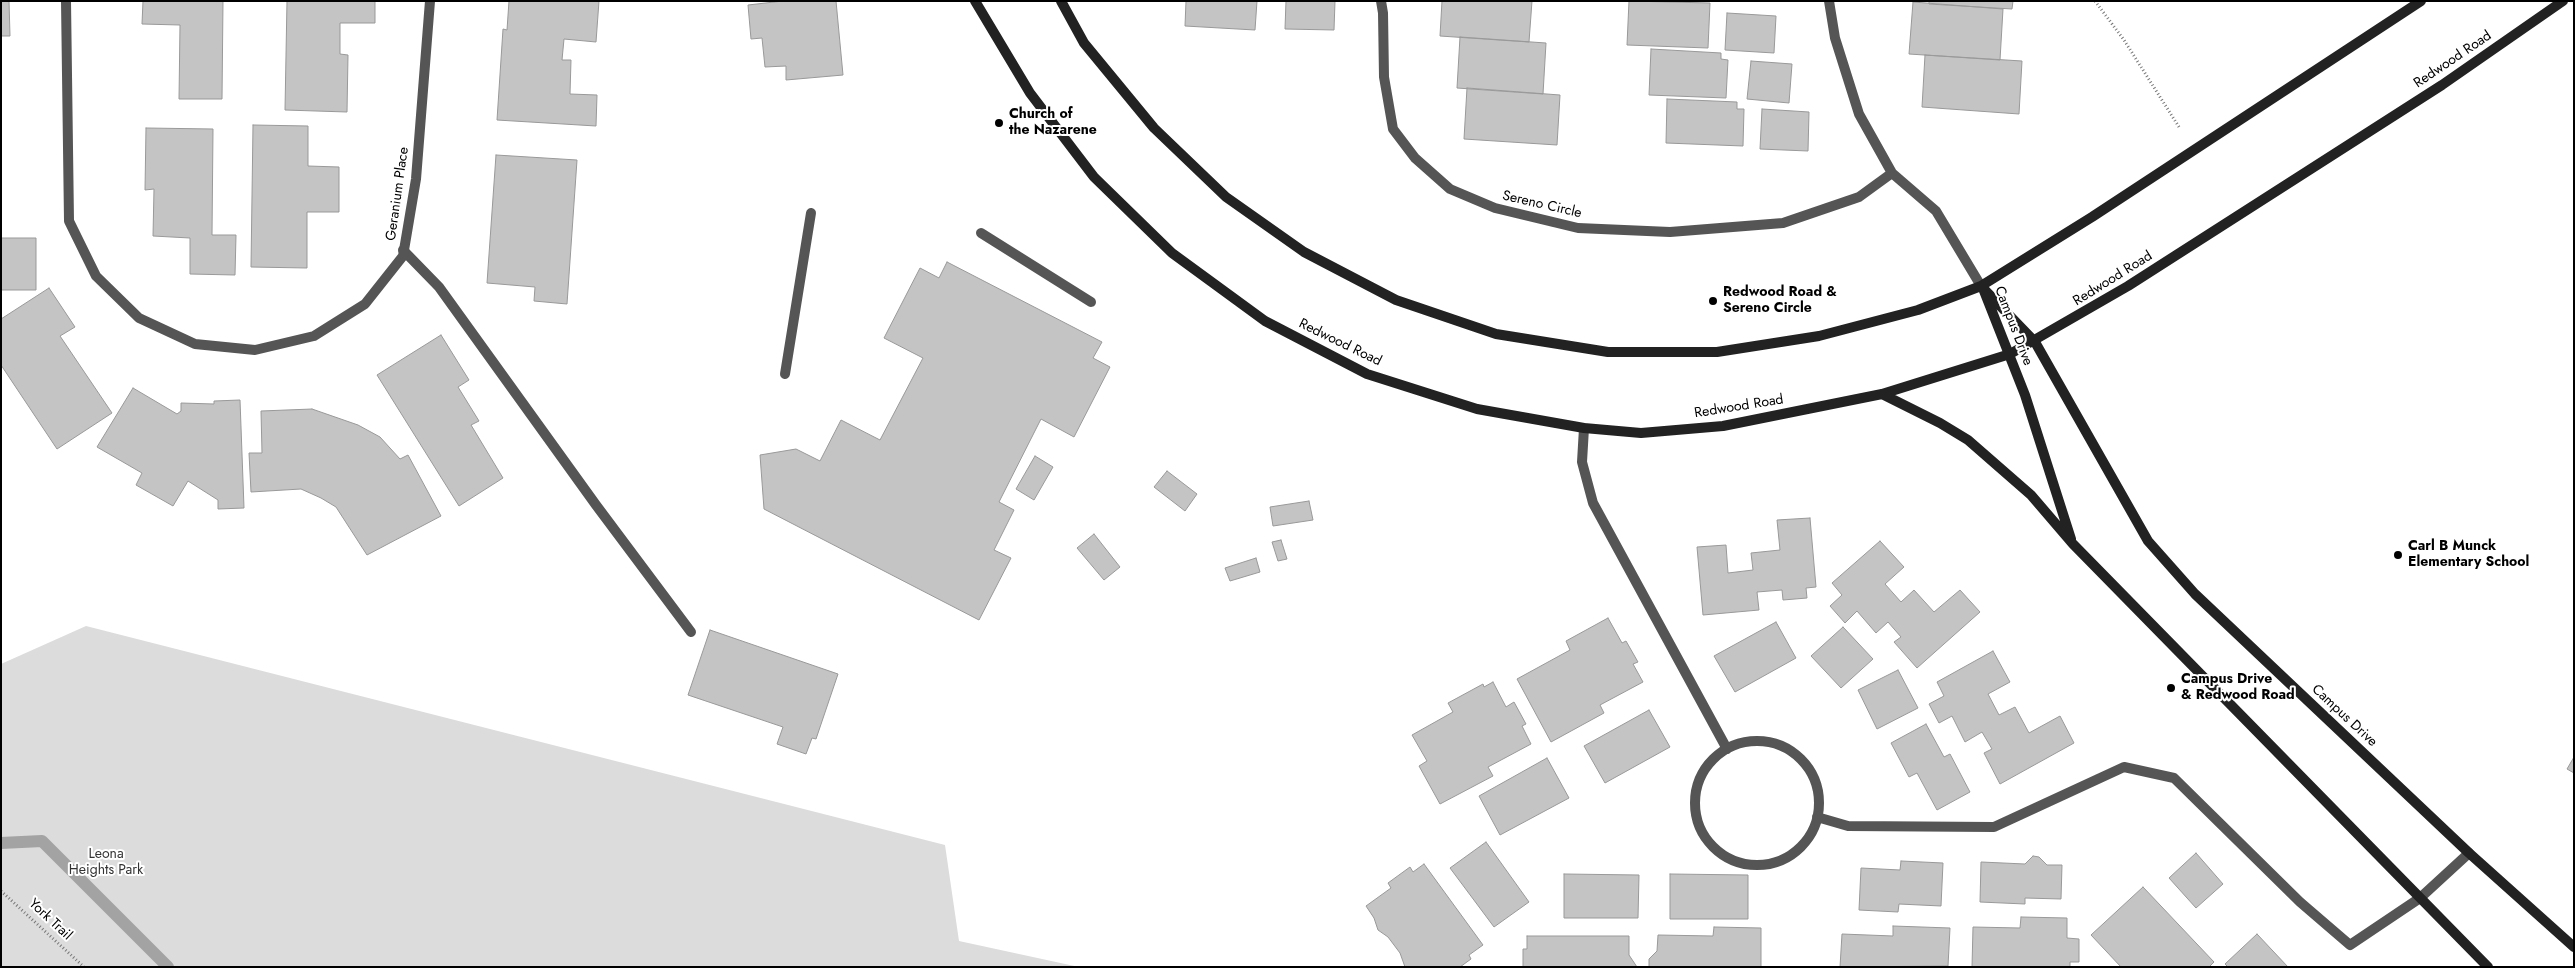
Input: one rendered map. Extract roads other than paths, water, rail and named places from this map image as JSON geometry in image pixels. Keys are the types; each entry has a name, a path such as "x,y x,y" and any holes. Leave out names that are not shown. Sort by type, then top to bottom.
{"main road":[{"name":"Redwood Road","path":"974,1 1030,93 1094,177 1172,253 1265,322 1367,374 1477,409 1584,428 1641,433 1724,426 1882,394 2010,354 2035,342 2128,286 2442,85 2563,1"},
{"path":"1061,1 1084,44 1154,128 1226,197 1304,252 1387,296 1496,334 1608,352 1717,352 1828,334 1918,310 1981,286 2420,1"},
{"name":"Campus Drive","path":"1981,286 2035,342 2148,541 2195,594 2469,853 2574,947"},
{"name":"Campus Drive","path":"1981,286 2010,354 2073,544 2488,967"},
{"path":"1882,394 1940,423 1968,440 2031,495 2073,544"}],"street":[{"name":"Geranium Place","path":"66,1 69,221 96,276 139,318 194,344 255,350 314,336 365,304 402,256 416,179 430,1"},
{"name":"Sereno Circle","path":"1381,1 1383,13 1384,77 1393,129 1415,158 1450,189 1495,208 1578,228 1670,232 1783,222 1859,197 1892,173"},
{"path":"1829,1 1835,38 1859,114 1892,173 1936,211 1981,286"},
{"path":"785,374 811,213"},
{"path":"981,233 1091,302"},
{"path":"404,250 439,287 590,497 691,632"},
{"path":"1584,428 1582,462 1593,503 1727,749"},
{"path":"1764,741 1781,745 1799,757 1811,772 1818,793 1817,817 1811,834 1801,848 1783,860 1771,864 1749,865 1735,861 1716,850 1704,836 1696,816 1695,802 1699,781 1708,765 1727,749 1742,742 1764,741"},
{"path":"1817,817 1848,826 1994,826 2124,767 2174,778 2300,902 2350,945 2420,898 2469,853"}],"waterway":[{"path":"1,843 42,841 168,967"}],"place":[{"name":"Church of the Nazarene","path":"999,123"},
{"name":"Redwood Road & Sereno Circle","path":"1713,301"},
{"name":"Carl B Munck Elementary School","path":"2398,555"},
{"name":"Campus Drive & Redwood Road","path":"2171,688"}],"park label":[{"name":"Leona Heights Park","path":"106,864"}]}
